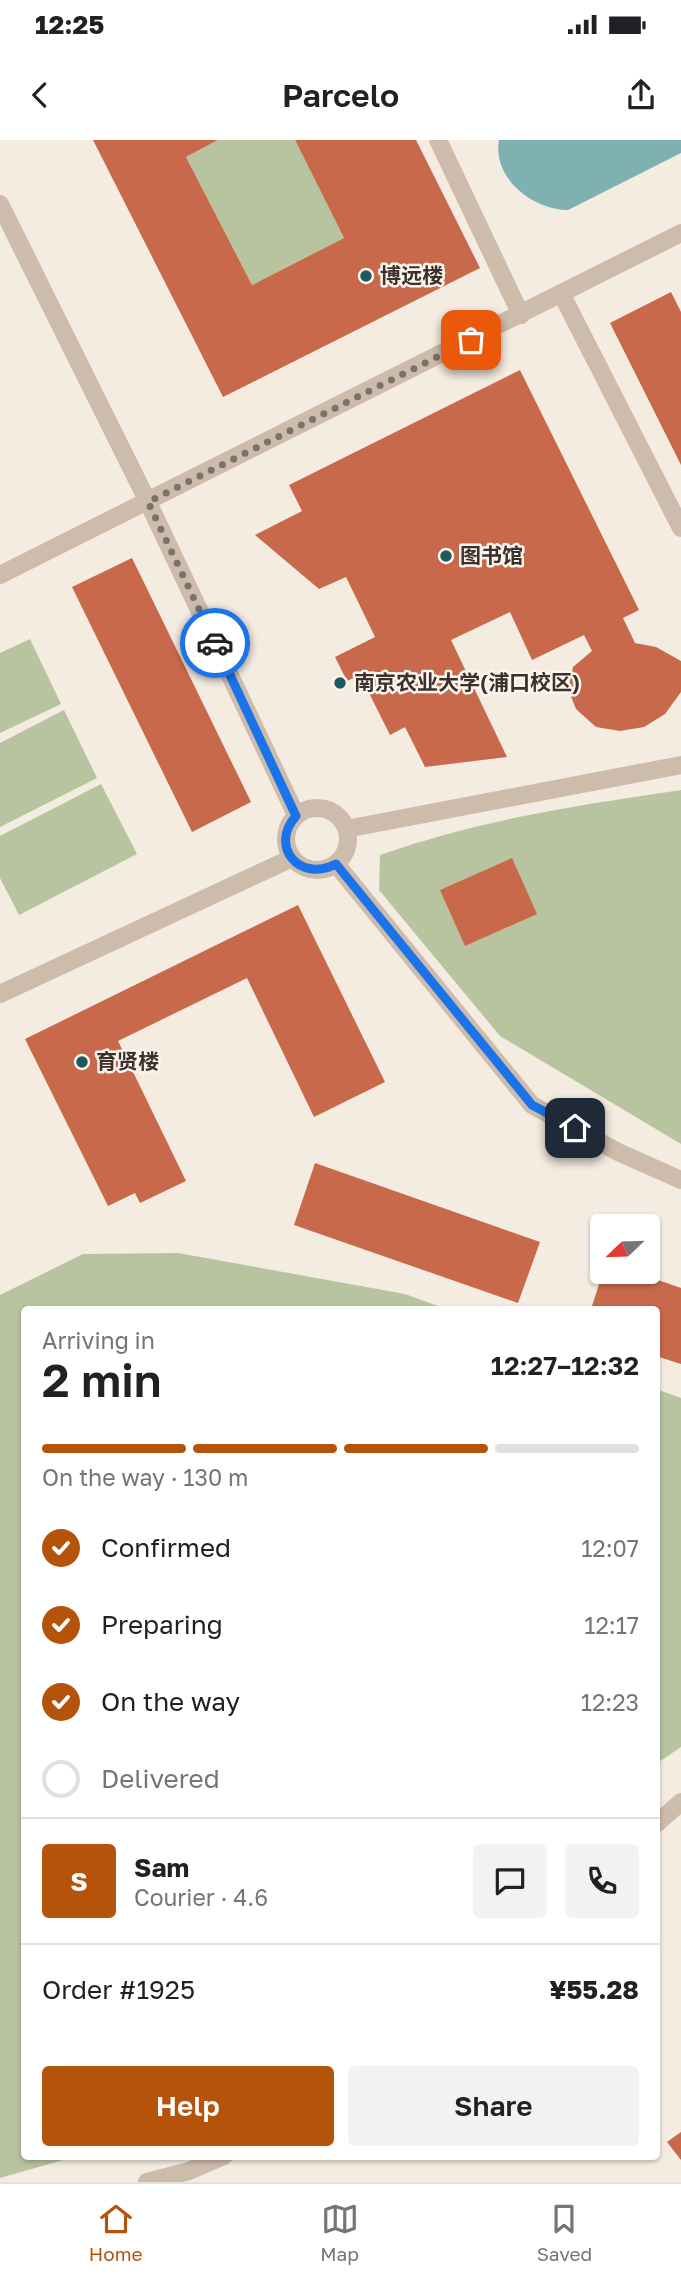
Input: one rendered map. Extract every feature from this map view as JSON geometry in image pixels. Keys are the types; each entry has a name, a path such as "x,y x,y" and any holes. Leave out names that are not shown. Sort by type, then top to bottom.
{"lane":[{"path":"438,140 521,315"},
{"path":"0,204 148,502 296,816"},
{"path":"0,575 681,233"},
{"path":"562,295 681,528"},
{"path":"346,829 681,765"},
{"path":"312,808 322,808 337,815 346,829 346,849 336,864 317,871 299,865 292,858 285,841 290,822 296,816 312,808"},
{"path":"0,994 292,858"},
{"path":"336,864 532,1105 618,1152 681,1180"},
{"path":"660,1820 681,1802"},
{"path":"147,2182 189,2171 215,2160"}],"green space":[{"path":"218,140 295,140 344,238 252,285 186,157"},
{"path":"30,639 61,704 0,733 0,653"},
{"path":"64,710 97,778 0,827 0,743"},
{"path":"101,784 137,854 19,915 0,878 0,836"},
{"path":"681,790 681,1144 500,1036 379,890 380,855 492,823"},
{"path":"178,1253 405,1294 438,1306 21,1306 21,2160 63,2160 0,2178 0,1295 83,1254"},
{"path":"660,1390 681,1398 681,1747 660,1761"}],"water":[{"path":"499,140 681,140 681,153 568,210 542,205 518,190 502,167"}],"building":[{"name":"博远楼","path":"93,140 218,140 186,157 252,285 344,238 295,140 416,140 480,268 223,397"},
{"path":"671,292 681,312 681,465 610,323"},
{"name":"图书馆","path":"520,370 639,610 623,618 635,643 656,647 681,661 681,692 665,714 644,727 620,731 596,727 576,709 568,689 573,667 592,651 584,635 532,660 510,612 451,640 507,757 425,767 405,727 390,735 360,675 347,681 335,657 375,637 346,577 319,589 255,535 302,511 289,485"},
{"path":"132,558 251,802 192,832 72,587"},
{"path":"512,858 537,914 465,946 440,890"},
{"name":"育贤楼","path":"298,905 385,1082 314,1117 247,978 118,1041 186,1181 140,1203 135,1193 108,1206 25,1039"},
{"path":"315,1163 540,1242 518,1303 294,1225"},
{"path":"660,1281 681,1288 681,1364 660,1357 660,1306 592,1306 599,1284 660,1284"},
{"path":"681,2132 681,2160 667,2142"}],"way so far":[{"path":"215,643 148,502 471,340"}],"place":[{"name":"博远楼","path":"366,276"},
{"name":"图书馆","path":"446,556"},
{"name":"南京农业大学(浦口校区)","path":"340,683"},
{"name":"育贤楼","path":"82,1062"}],"route":[{"path":"215,643 296,816 290,822 285,841 292,858 299,865 317,871 336,864 532,1105 575,1128"}]}
